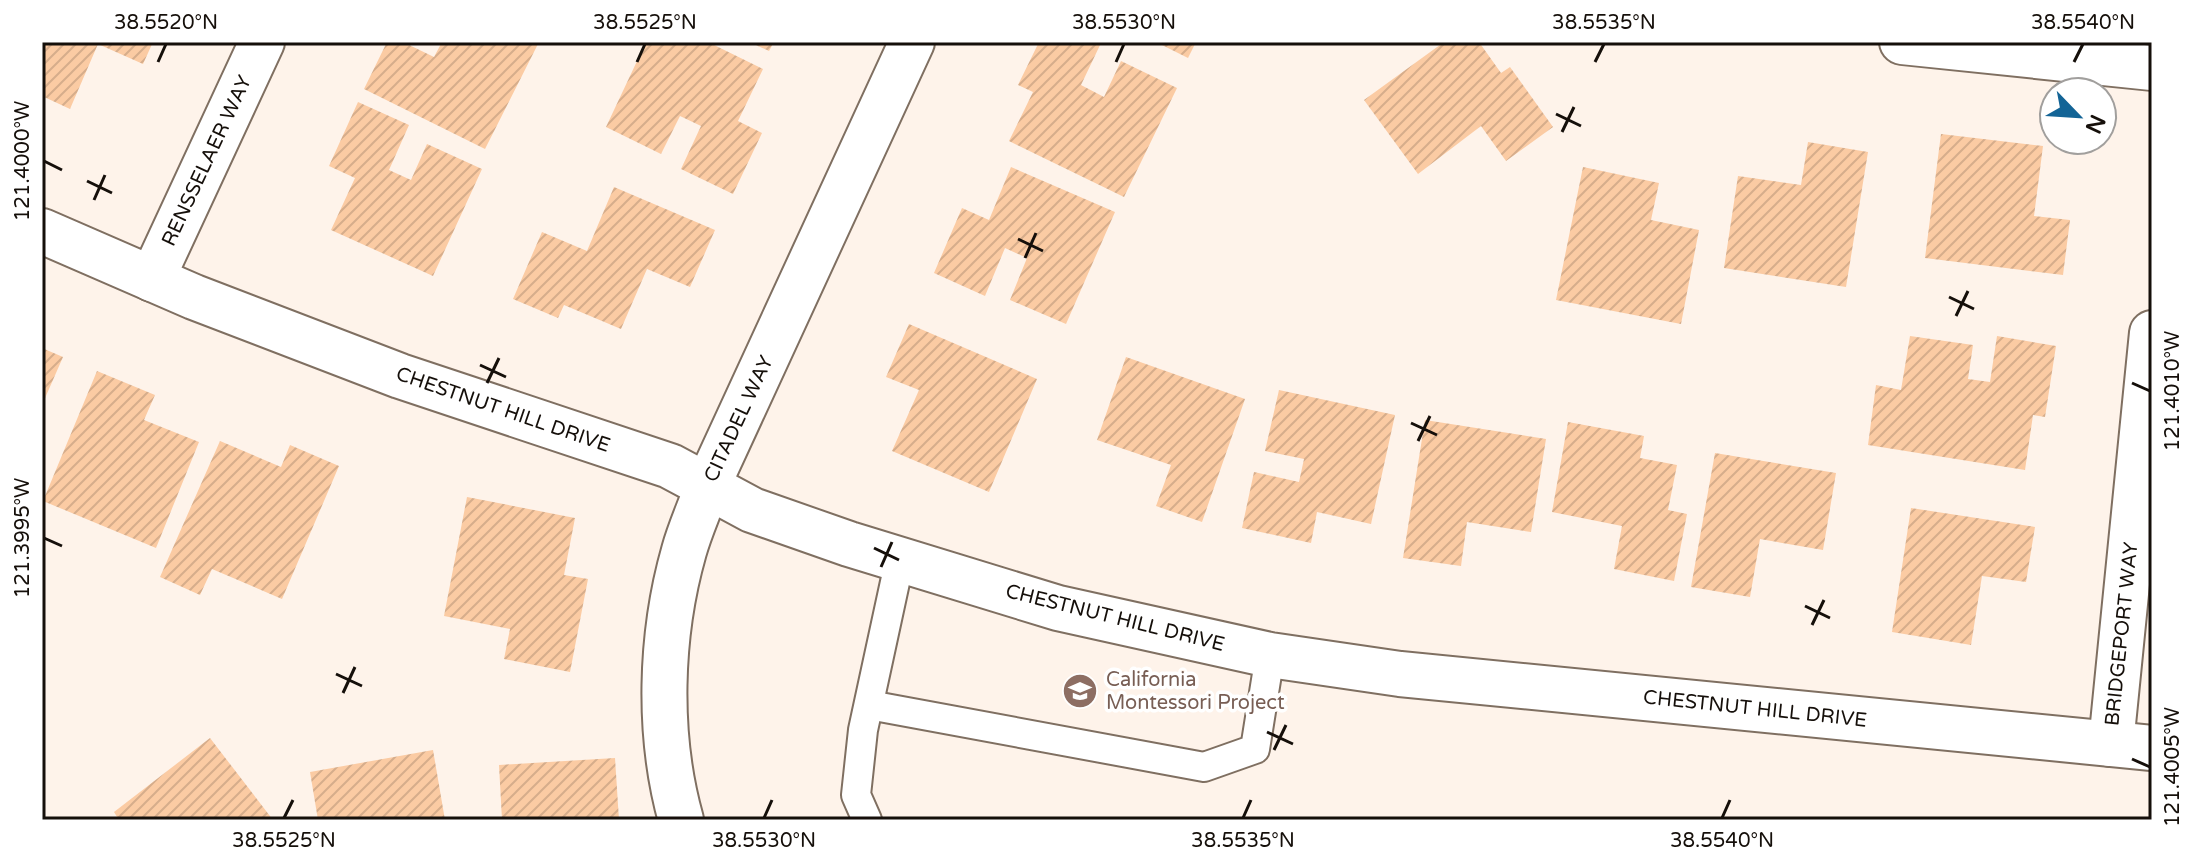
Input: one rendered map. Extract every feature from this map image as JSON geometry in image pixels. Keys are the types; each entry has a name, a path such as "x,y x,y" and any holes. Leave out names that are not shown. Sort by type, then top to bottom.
{"street":[{"name":"RENSSELAER WAY","path":"152,279 262,42"},
{"name":"CITADEL WAY","path":"681,820 665,723 668,632 684,551 707,487 912,42"},
{"path":"1902,42 2152,68"},
{"name":"CHESTNUT HILL DRIVE","path":"42,231 194,297 400,376 670,466 752,510 1058,608 1270,655 1400,674 2131,746"},
{"name":"BRIDGEPORT WAY","path":"2131,746 2152,333"}],"lane":[{"path":"867,820 856,795 863,730 900,559"},
{"path":"869,705 1204,767 1255,749 1270,655"}],"building":[{"path":"42,42 153,42 143,64 98,44 70,109 42,96"},
{"path":"387,42 403,42 434,57 442,42 539,42 485,149 364,89"},
{"path":"646,42 708,42 763,69 738,121 762,133 733,194 681,169 701,126 680,116 661,154 606,127"},
{"path":"749,42 774,42 769,51"},
{"path":"1039,42 1101,43 1081,85 1104,97 1121,61 1177,88 1124,197 1009,141 1033,92 1018,85"},
{"path":"1156,42 1196,42 1188,58"},
{"path":"1444,42 1479,42 1501,73 1510,67 1553,127 1506,161 1481,126 1418,174 1364,100"},
{"path":"358,102 409,125 389,170 411,180 427,144 482,169 433,276 331,230 355,178 329,166"},
{"path":"1941,134 2038,145 2038,156 2042,156 2034,216 2070,220 2063,275 1925,258"},
{"path":"1808,142 1868,152 1846,287 1724,268 1738,176 1801,185"},
{"path":"1011,167 1115,212 1066,324 1010,300 1027,258 1005,248 985,296 934,273 962,208 989,220"},
{"path":"1583,167 1659,183 1651,220 1699,230 1681,324 1556,300"},
{"path":"614,187 715,230 690,287 647,269 621,329 564,305 558,318 513,299 542,232 587,251"},
{"path":"909,324 1037,379 989,492 892,451 919,390 886,377"},
{"path":"1910,336 1973,345 1968,379 1990,382 1997,336 2056,346 2045,417 2033,415 2025,470 1868,445 1876,385 1901,390"},
{"path":"42,348 63,357 42,405"},
{"path":"1126,357 1245,399 1202,522 1156,506 1171,465 1097,440"},
{"path":"97,371 155,395 144,420 199,442 156,548 43,501"},
{"path":"1279,390 1395,415 1371,524 1317,512 1311,543 1242,528 1254,472 1299,482 1304,459 1265,451"},
{"path":"1425,420 1546,439 1531,532 1467,522 1461,566 1403,558"},
{"path":"1568,422 1644,436 1640,458 1677,465 1668,510 1687,514 1674,581 1614,569 1622,526 1552,512"},
{"path":"220,441 281,467 290,445 339,466 282,599 212,569 200,595 160,577"},
{"path":"1715,453 1836,473 1823,550 1760,539 1750,597 1691,587"},
{"path":"467,497 575,518 564,575 588,579 570,672 504,659 510,629 444,616"},
{"path":"1911,508 2035,527 2026,582 1982,576 1971,645 1892,632"},
{"path":"210,738 273,820 119,820 114,812"},
{"path":"433,750 445,820 318,820 310,772"},
{"path":"615,758 619,820 502,820 499,765"}],"place":[{"name":"California Montessori Project","path":"1080,691"}]}
